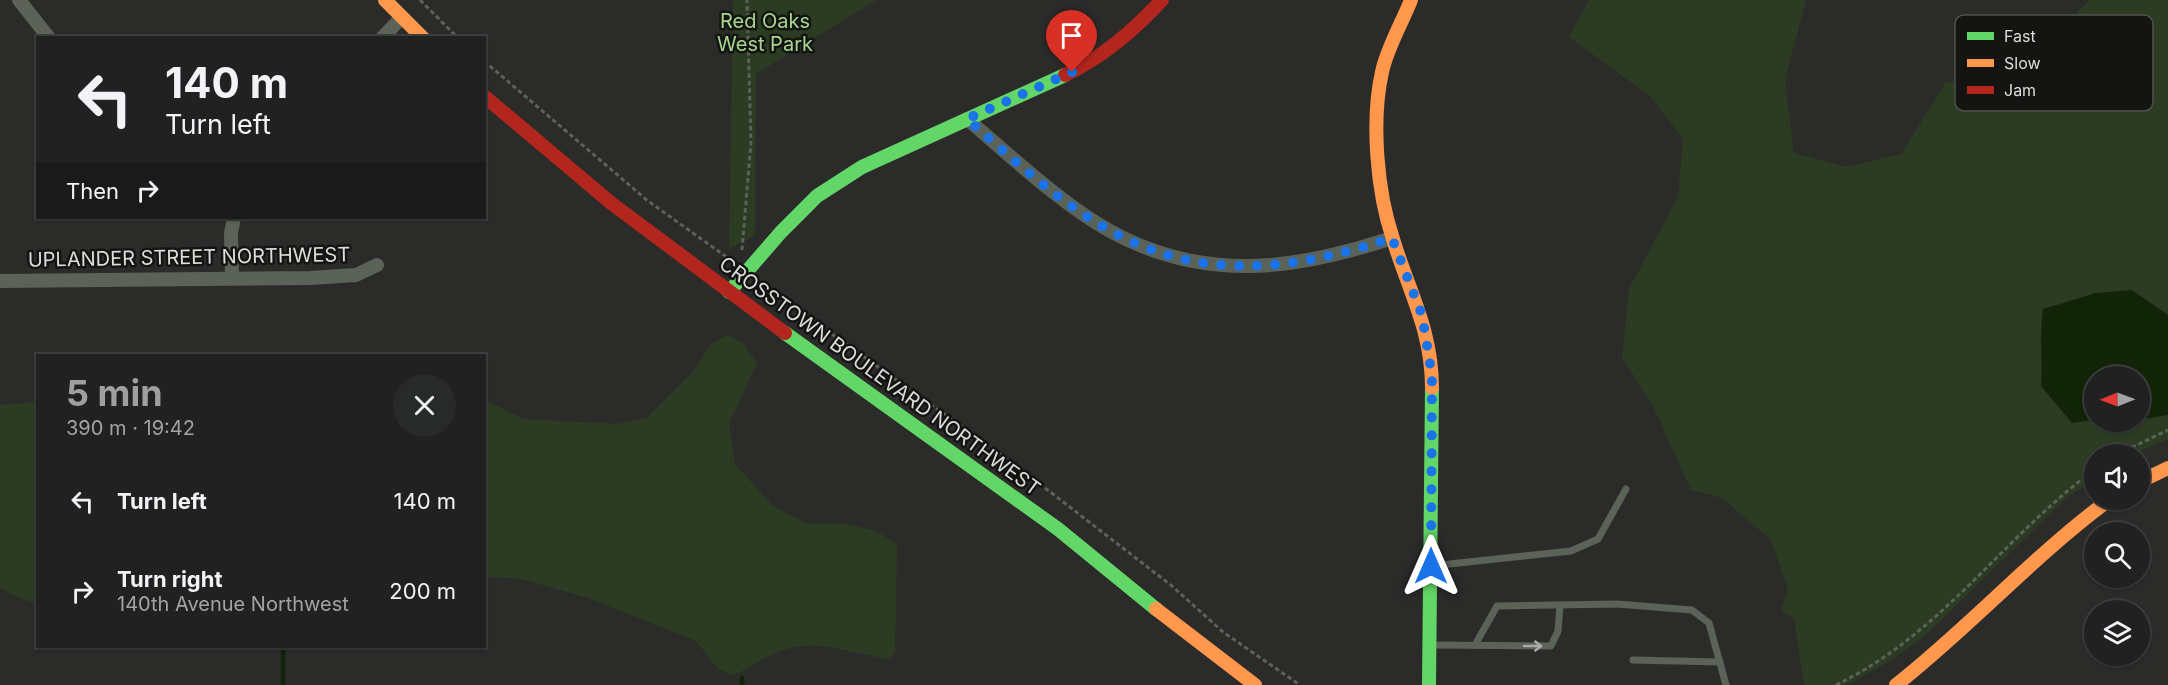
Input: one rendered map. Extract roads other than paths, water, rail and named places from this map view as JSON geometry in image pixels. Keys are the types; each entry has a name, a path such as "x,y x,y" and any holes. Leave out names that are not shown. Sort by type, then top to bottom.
{"street":[{"path":"19,0 47,36"},
{"path":"385,0 421,36"},
{"path":"729,292 781,232 817,196 861,167 1089,64 1134,30 1162,0"},
{"path":"1412,0 1382,71 1376,128 1392,238 1422,315 1432,376 1428,685"},
{"path":"384,36 402,17"},
{"name":"CROSSTOWN BOULEVARD NORTHWEST","path":"486,98 587,185 729,292 1057,529 1205,648 1255,685"},
{"path":"967,119 1039,180 1110,231 1163,254 1221,266 1275,266 1338,256 1392,238"},
{"path":"232,278 231,233 234,219"},
{"name":"UPLANDER STREET NORTHWEST","path":"0,281 310,278 356,275 377,265"},
{"path":"2150,477 2168,468"},
{"path":"1896,685 1930,661 2049,546 2096,510"}],"lane":[{"path":"1431,566 1571,551 1598,539 1626,489"},
{"path":"1475,645 1497,606 1617,604 1692,610 1709,623 1726,685"},
{"path":"1429,645 1551,646 1558,631 1560,605"},
{"path":"1634,660 1720,662"}],"waterway":[{"path":"283,648 283,685"},
{"path":"742,678 742,685"}],"park label":[{"name":"Red Oaks West Park","path":"765,32"}]}
